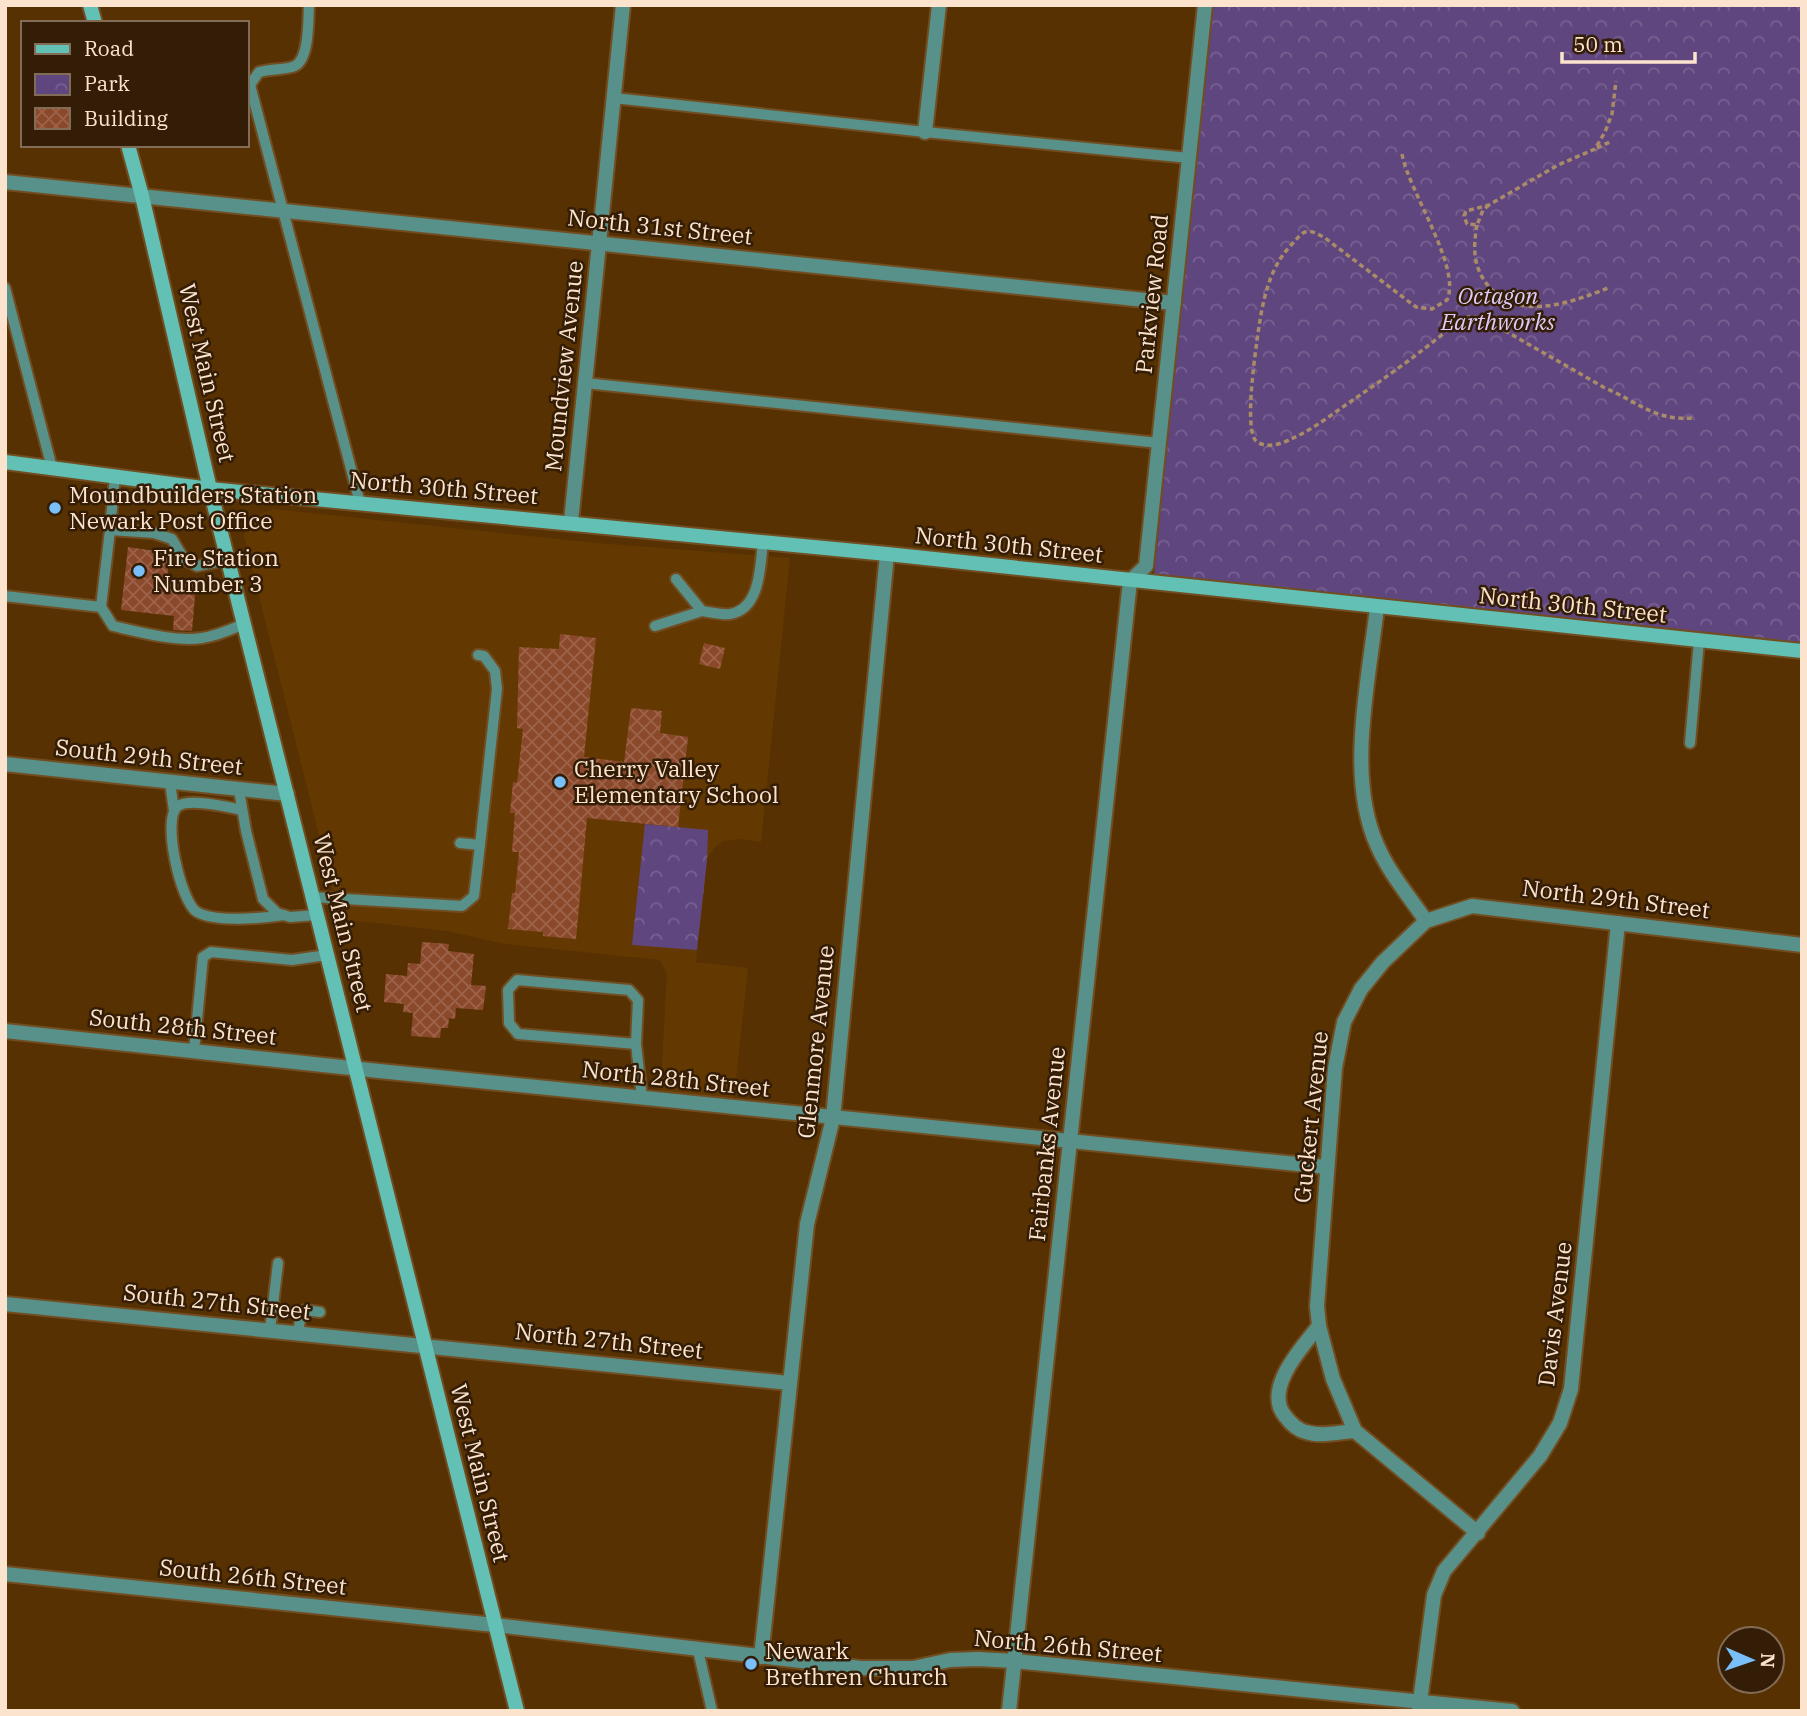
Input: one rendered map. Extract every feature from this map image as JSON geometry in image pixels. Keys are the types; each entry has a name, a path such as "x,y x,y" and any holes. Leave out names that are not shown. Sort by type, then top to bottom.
{"street":[{"name":"Moundview Avenue","path":"571,523 623,5"},
{"path":"925,132 939,5"},
{"name":"Parkview Road","path":"1130,581 1146,566 1206,5"},
{"name":"West Main Street","path":"129,147 210,489 517,1711"},
{"name":"North 31st Street","path":"5,182 1174,303"},
{"name":"North 30th Street","path":"5,463 210,489 887,554 1802,651"},
{"name":"Glenmore Avenue","path":"761,1657 807,1224 834,1118 887,554"},
{"name":"Fairbanks Avenue","path":"1009,1711 1130,581"},
{"path":"1377,607 1360,752 1362,783 1375,842 1388,868 1426,921"},
{"name":"South 29th Street","path":"5,764 287,794"},
{"name":"North 29th Street","path":"1426,921 1472,906 1802,944"},
{"name":"Guckert Avenue","path":"1426,921 1383,962 1361,989 1344,1022 1335,1068 1317,1306 1319,1326 1333,1379 1355,1431 1478,1533"},
{"name":"Davis Avenue","path":"1420,1706 1434,1595 1444,1571 1540,1457 1560,1423 1571,1389 1618,923"},
{"name":"South 28th Street","path":"5,1031 356,1069"},
{"name":"North 28th Street","path":"356,1069 1326,1167"},
{"name":"South 27th Street","path":"5,1304 425,1345"},
{"path":"1319,1326 1282,1377 1279,1396 1282,1412 1292,1426 1307,1433 1355,1431"},
{"name":"North 27th Street","path":"425,1345 789,1382"},
{"name":"South 26th Street","path":"5,1574 495,1625"},
{"name":"North 26th Street","path":"495,1625 861,1668 913,1668 950,1660 1015,1661 1420,1706 1512,1711"}],"lane":[{"path":"309,5 305,53 301,62 295,67 259,72 250,85 360,503"},
{"path":"614,98 1189,158"},
{"path":"5,288 10,323 52,468"},
{"path":"585,383 1159,443"},
{"path":"115,476 101,607 113,626 153,635 199,639 222,634 244,624"},
{"path":"110,530 154,533 172,539 184,559 197,566 228,560"},
{"path":"655,626 702,611 731,614 748,605 757,587 764,542"},
{"path":"676,579 702,611"},
{"path":"5,596 101,607"},
{"path":"1690,743 1699,641"},
{"path":"313,897 462,906 474,896 497,689 495,671 484,656 478,655"},
{"path":"170,782 174,811 171,825 177,865 187,902 194,911 208,916 257,919 284,915 317,915"},
{"path":"239,790 263,900 276,913 284,915"},
{"path":"174,811 188,803 243,810"},
{"path":"460,843 480,845"},
{"path":"194,1051 204,957 211,952 292,960 327,955"},
{"path":"636,1044 518,1034 509,1023 508,990 517,980 629,990 638,1000 636,1044 642,1098"},
{"path":"270,1331 278,1263"},
{"path":"298,1333 300,1314 304,1310 320,1312"},
{"path":"698,1650 712,1711"}],"path":[{"path":"1595,149 1612,114 1616,81"},
{"path":"1608,288 1583,298 1556,304 1525,307 1512,304 1498,296 1480,275 1474,250 1477,225 1483,210 1489,205 1558,165 1610,142"},
{"path":"1402,155 1408,177 1446,262 1451,283 1447,300 1432,309 1416,307 1314,232 1301,235 1279,259 1264,299 1252,388 1250,425 1255,440 1261,444 1273,445 1301,434 1391,373 1461,319 1473,316 1488,321 1605,388 1655,413 1674,419 1693,418"},
{"path":"1477,225 1467,224 1464,216 1466,211 1489,205"}],"shaded area":[{"path":"273,509 596,543 790,558 761,842 740,839 724,841 714,848 707,859 696,962 748,968 733,1108 660,1100 667,974 660,960 505,944 447,931 340,919 244,536 253,517"}],"green space":[{"name":"Octagon Earthworks","path":"1211,5 1802,5 1802,649 1154,575"},
{"path":"645,824 708,830 697,950 632,945"}],"building":[{"path":"128,547 170,553 167,579 196,584 192,631 173,630 174,616 121,610"},
{"path":"560,634 596,638 584,757 624,762 631,708 662,711 660,733 688,737 678,827 587,818 576,939 543,936 543,932 508,929 519,852 512,852 515,813 510,813 513,782 517,783 523,729 517,728 519,647 559,649"},
{"path":"704,643 725,648 720,669 699,664"},
{"path":"422,942 449,944 448,951 474,954 471,985 486,986 483,1010 456,1008 455,1019 449,1018 448,1028 441,1028 440,1038 411,1036 413,1013 403,1012 404,1004 384,1002 386,974 407,976 408,963 420,964"}],"place":[{"name":"Moundbuilders Station Newark Post Office","path":"55,508"},
{"name":"Fire Station Number 3","path":"139,571"},
{"name":"Cherry Valley Elementary School","path":"560,782"},
{"name":"Newark Brethren Church","path":"751,1664"}]}
